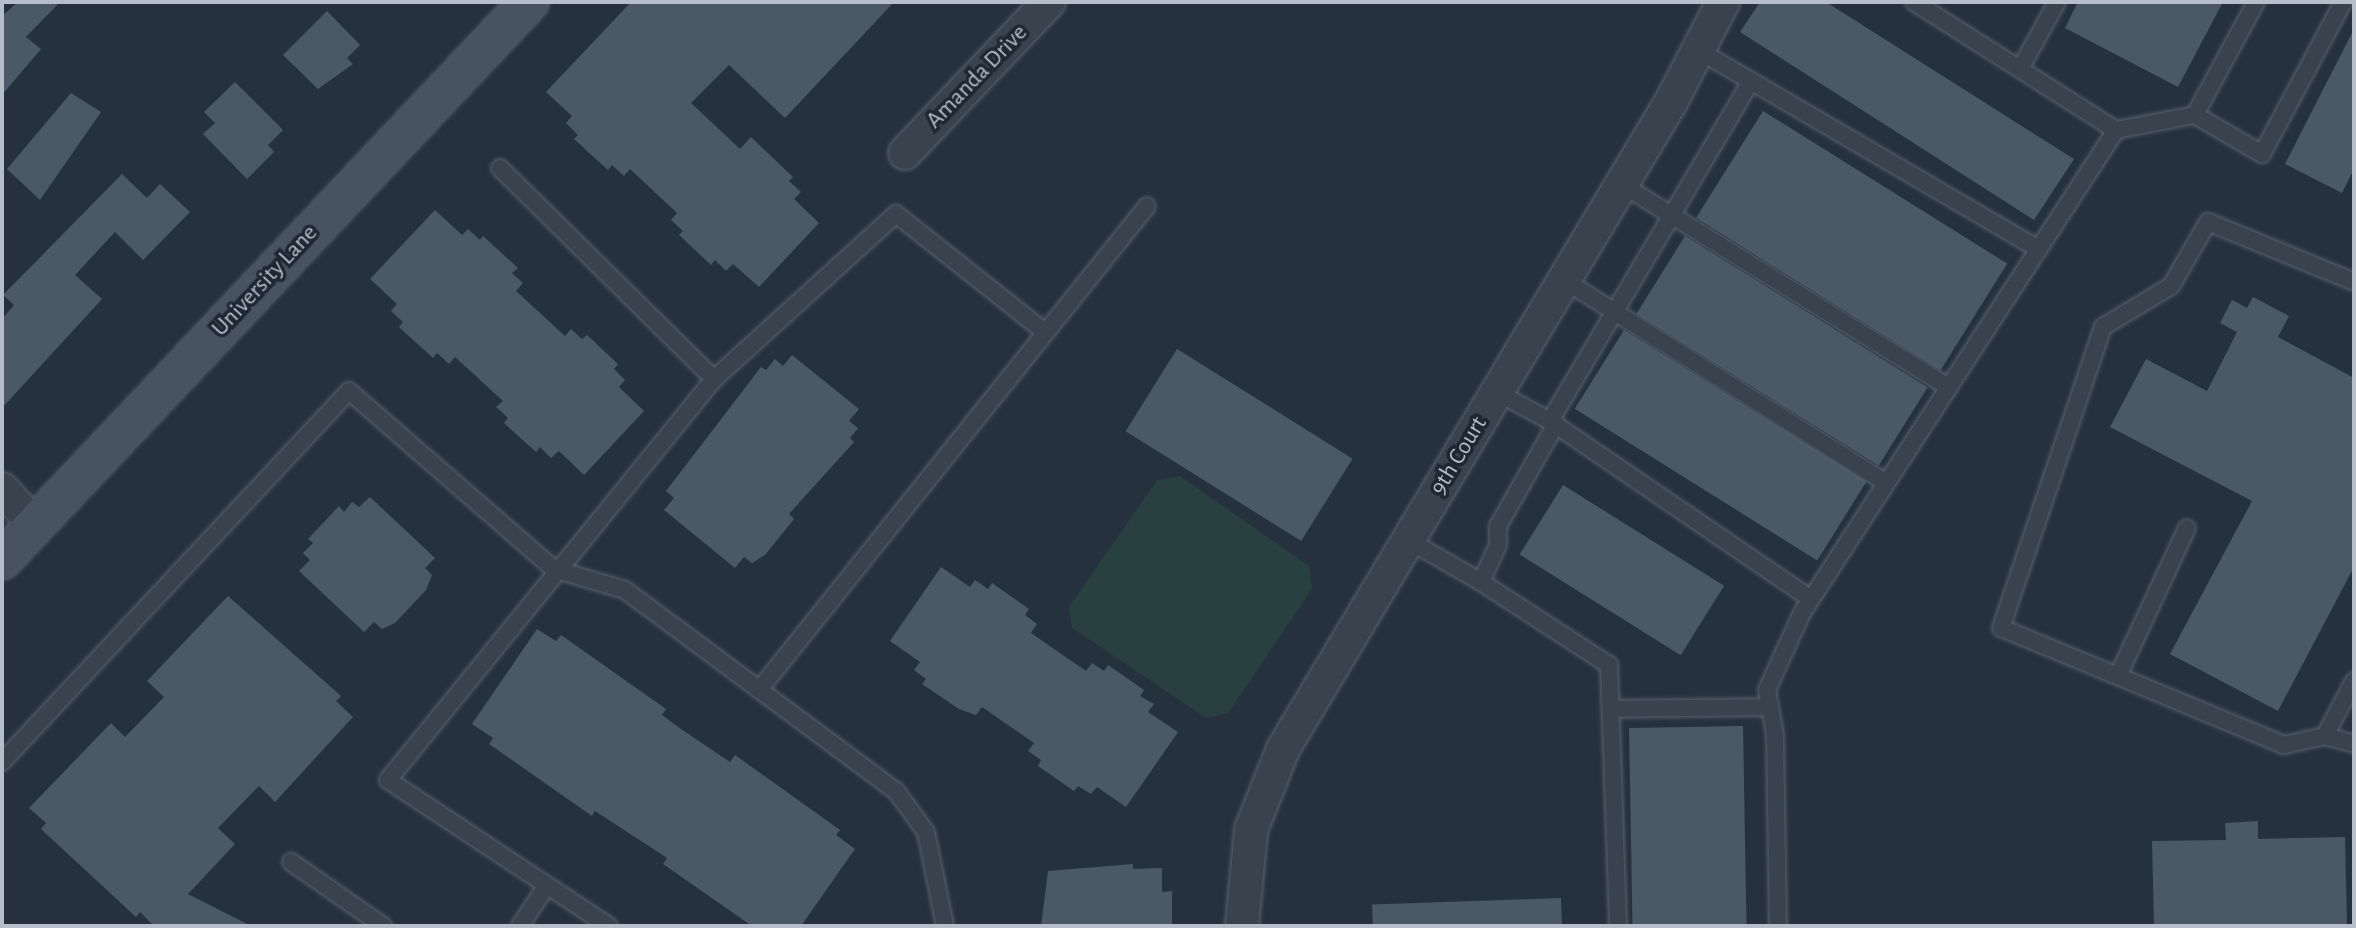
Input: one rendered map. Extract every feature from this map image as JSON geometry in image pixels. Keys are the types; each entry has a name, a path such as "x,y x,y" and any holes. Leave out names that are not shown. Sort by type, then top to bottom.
{"street":[{"name":"University Lane","path":"2,560 529,2"},
{"name":"Amanda Drive","path":"905,153 1049,2"},
{"name":"9th Court","path":"1242,926 1246,861 1265,788 1408,540 1621,184 1723,2"},
{"path":"2,489 35,525"}],"lane":[{"path":"1914,2 2116,130 2195,115 2262,154 2343,2"},
{"path":"2020,69 2057,2"},
{"path":"2195,115 2256,2"},
{"path":"1698,50 2039,248"},
{"path":"1480,582 1498,545 1497,526 1553,422 1616,309 1751,82"},
{"path":"1778,926 1774,735 1766,707 1767,690 1811,599 2116,130"},
{"path":"500,168 714,379"},
{"path":"1621,184 1949,387"},
{"path":"759,690 1147,206"},
{"path":"609,926 388,780 554,569 714,379 896,214 1045,332"},
{"path":"2354,282 2208,222 2171,286 2103,327 2001,628 2284,745 2325,736 2354,744"},
{"path":"1564,280 1616,309 1886,483"},
{"path":"2,762 349,391 554,569 625,590 895,791 926,831 945,926"},
{"path":"1497,392 1553,422 1811,599"},
{"path":"2119,676 2187,528"},
{"path":"1408,540 1480,582 1609,665 1618,926"},
{"path":"2325,736 2354,681"},
{"path":"1611,709 1766,707"},
{"path":"290,862 383,926"},
{"path":"520,926 547,885"}],"green space":[{"path":"1180,476 1309,566 1312,589 1228,713 1206,718 1072,628 1069,607 1157,480"}],"building":[{"path":"18,2 60,2 26,37 41,49 2,95 2,16"},
{"path":"631,2 894,2 785,118 729,65 691,103 740,149 751,137 793,177 789,181 801,192 794,199 819,223 759,287 733,264 726,271 715,260 711,265 679,235 683,231 671,220 677,213 630,169 624,176 612,165 608,170 574,139 578,135 566,123 572,116 546,92"},
{"path":"1760,2 1826,2 2074,159 2034,220 1740,32"},
{"path":"2078,2 2223,2 2178,87 2065,28"},
{"path":"327,11 360,45 347,58 353,64 318,89 283,55"},
{"path":"2354,29 2354,169 2342,193 2285,164"},
{"path":"235,82 283,130 268,145 274,152 247,179 203,134 215,123 204,112"},
{"path":"71,93 101,112 40,200 7,169"},
{"path":"1763,111 2007,264 1940,370 1696,218"},
{"path":"122,174 147,198 160,184 190,212 143,260 115,232 75,275 102,299 2,408 2,319 14,305 3,295"},
{"path":"435,210 462,235 468,229 480,240 483,236 518,268 512,273 523,283 516,291 565,336 571,329 582,339 587,335 618,364 614,369 625,380 619,387 644,411 584,475 559,451 551,458 540,447 536,452 504,423 508,418 496,407 503,401 455,357 449,364 437,353 433,358 399,327 403,322 391,311 397,304 370,279"},
{"path":"1685,236 1928,388 1879,466 1636,314"},
{"path":"2253,297 2289,316 2278,337 2354,378 2354,567 2278,711 2170,654 2252,501 2110,427 2146,359 2207,391 2237,332 2220,323 2232,300 2247,308"},
{"path":"1624,330 1867,482 1817,560 1575,409"},
{"path":"1177,349 1353,459 1301,541 1126,431"},
{"path":"792,355 859,409 849,421 858,428 850,438 854,442 789,514 794,519 765,555 752,563 744,557 735,568 664,510 674,498 666,491 761,367 766,370 775,359 783,366"},
{"path":"1563,485 1724,586 1681,655 1520,555"},
{"path":"370,497 435,558 425,568 432,575 426,590 395,623 382,629 374,622 364,632 299,571 310,560 303,553 313,543 308,539 339,506 344,512 352,502 359,507"},
{"path":"941,567 970,587 975,580 988,589 992,583 1029,609 1025,615 1037,624 1031,633 1086,671 1092,663 1104,671 1108,665 1144,690 1140,696 1154,704 1148,712 1178,732 1126,807 1097,787 1091,794 1078,786 1074,791 1038,766 1041,760 1028,751 1034,743 982,707 976,715 959,709 922,684 926,679 914,670 920,662 890,641"},
{"path":"228,596 341,696 336,701 353,717 275,802 259,786 218,828 235,844 188,894 251,926 154,926 140,912 136,917 41,829 46,823 29,808 111,723 125,737 164,697 147,681"},
{"path":"537,629 556,641 561,635 666,709 662,715 681,729 730,762 735,755 840,830 836,835 855,849 801,926 752,926 663,864 667,858 595,811 592,816 489,744 493,738 472,724"},
{"path":"1743,726 1746,926 1632,926 1629,728"},
{"path":"2258,821 2258,839 2345,837 2347,926 2154,926 2152,841 2226,840 2225,823"},
{"path":"1133,864 1133,869 1162,868 1162,892 1172,891 1172,926 1041,926 1048,871"},
{"path":"1561,898 1562,926 1373,926 1372,905"}]}
